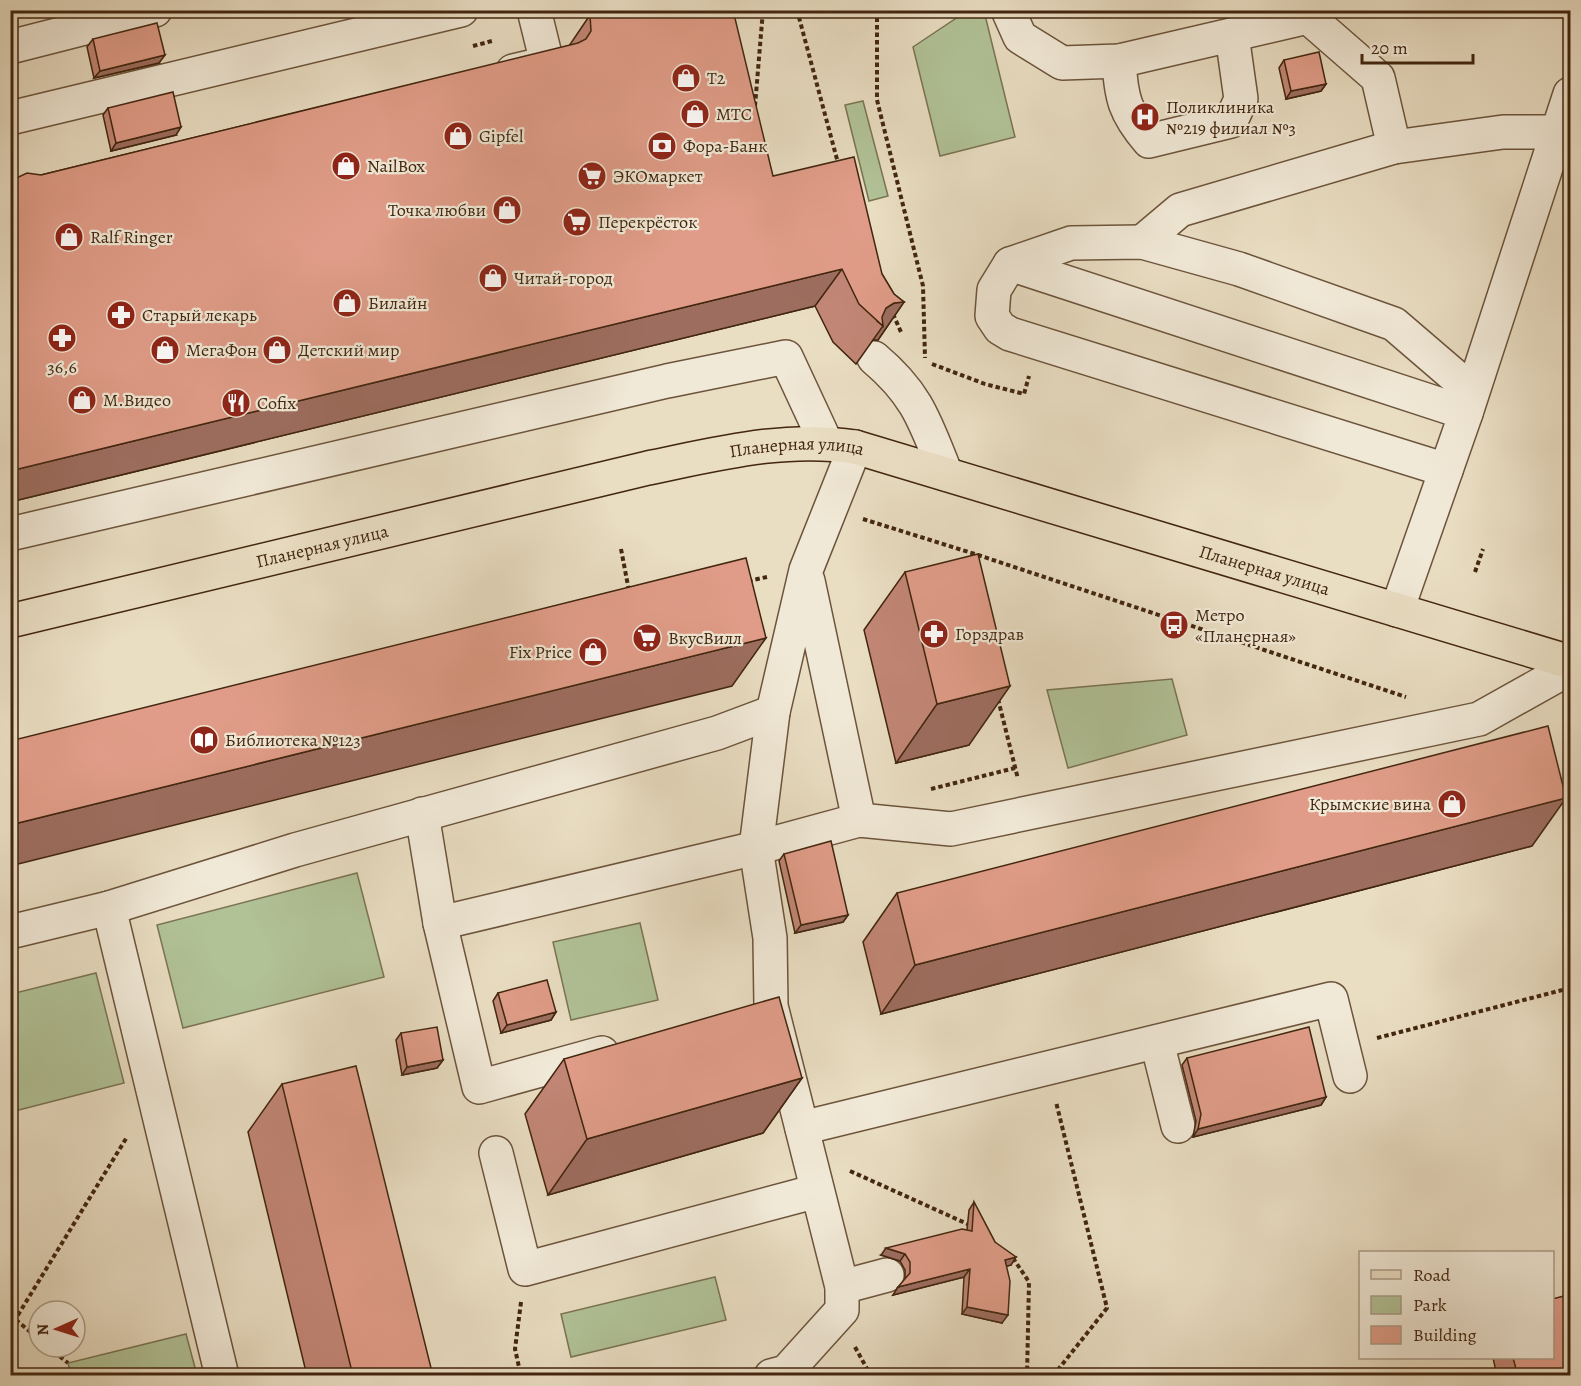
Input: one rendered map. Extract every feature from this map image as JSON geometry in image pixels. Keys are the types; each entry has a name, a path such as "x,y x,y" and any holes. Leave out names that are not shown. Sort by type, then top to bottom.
{"main road":[{"name":"Планерная улица","path":"10,621 648,468 748,448 841,445 946,474 1570,662"}],"lane":[{"path":"10,47 155,10"},
{"path":"10,118 461,10"},
{"path":"487,77 547,63 534,10"},
{"path":"1008,10 1020,37 1062,63 1119,61 1308,17 1378,78 1394,147"},
{"path":"1119,61 1120,94 1131,121 1149,141 1231,121 1241,99 1232,35"},
{"path":"1397,610 1469,402 1558,171 1557,132 1570,94"},
{"path":"1142,242 1180,210 1394,147 1503,132 1557,132"},
{"path":"1446,470 1036,344 1010,334 1000,328 992,316 994,290 1010,264 1071,243 1142,242 1239,269 1394,324 1469,402"},
{"path":"1010,264 1469,402"},
{"path":"10,534 655,384 786,357 841,445 831,509 806,570 772,712 756,848 770,938 771,1006 842,1287 842,1310 786,1372 771,1376"},
{"path":"874,358 899,379 920,410 946,474"},
{"path":"806,570 859,820"},
{"path":"440,923 756,848 859,820 951,830 1026,812 1479,719 1570,668"},
{"path":"10,932 109,908 295,850 717,733 772,712"},
{"path":"422,814 440,923 479,1087 636,1043"},
{"path":"109,908 222,1376"},
{"path":"805,1140 1047,1069 1331,999 1347,1062"},
{"path":"737,1016 771,1006"},
{"path":"1157,1042 1178,1126"},
{"path":"496,1154 525,1269 818,1191"},
{"path":"842,1287 887,1275"}],"path":[{"path":"754,116 763,10"},
{"path":"797,10 841,173"},
{"path":"877,10 877,100 923,286 926,362"},
{"path":"892,312 905,340"},
{"path":"919,355 926,362 986,384 1024,394"},
{"path":"831,509 978,555 1415,700"},
{"path":"621,549 630,595"},
{"path":"1474,572 1483,549"},
{"path":"975,565 978,555"},
{"path":"737,583 806,570"},
{"path":"995,688 1026,812"},
{"path":"925,791 1015,768"},
{"path":"1347,1062 1570,988"},
{"path":"1047,1069 1107,1308 1053,1376"},
{"path":"10,1328 153,1096"},
{"path":"805,1140 979,1230"},
{"path":"1006,1252 1015,1259 1029,1282 1027,1376"},
{"path":"521,1376 515,1349 525,1269"},
{"path":"10,1315 27,1329"},
{"path":"63,1359 68,1363"}],"green space":[{"path":"967,11 984,11 1015,137 940,156 913,47"},
{"path":"863,101 888,196 869,201 845,105"},
{"path":"1172,679 1187,735 1068,768 1047,690"},
{"path":"357,873 384,977 183,1028 157,925"},
{"path":"640,923 658,1000 571,1020 553,942"},
{"path":"96,973 124,1083 11,1112 11,994"},
{"path":"715,1277 726,1320 571,1357 561,1314"},
{"path":"186,1334 197,1375 71,1375 68,1363"}],"building":[{"path":"608,10 733,10 773,176 854,157 882,274 894,294 904,302 894,303 886,308 882,317 883,326 859,304 842,269 10,471 10,181 27,173 41,175 578,43 586,39 591,31 590,15"},
{"path":"157,23 165,55 100,71 93,39"},
{"path":"1319,52 1326,84 1291,91 1284,60"},
{"path":"173,92 181,127 116,143 108,108"},
{"path":"978,554 1010,686 937,704 905,572"},
{"path":"746,558 766,638 10,825 10,741"},
{"path":"1548,726 1566,798 915,965 897,893"},
{"path":"831,841 848,915 801,925 784,854"},
{"path":"547,980 556,1012 507,1025 498,993"},
{"path":"779,997 802,1078 587,1139 564,1059"},
{"path":"437,1027 443,1060 407,1067 401,1033"},
{"path":"1309,1027 1326,1097 1198,1129 1201,1114 1187,1058"},
{"path":"356,1066 433,1376 353,1376 282,1084"},
{"path":"974,1202 995,1242 1016,1257 1005,1260 1010,1281 1008,1315 967,1307 970,1269 898,1287 910,1273 910,1262 905,1254 886,1248 962,1229 972,1231"},
{"path":"1568,1295 1570,1376 1518,1376 1513,1359 1554,1359 1554,1298"}],"place":[{"name":"T2","path":"686,78"},
{"name":"МТС","path":"695,114"},
{"name":"Поликлиника №219 филиал №3","path":"1145,117"},
{"name":"Gipfel","path":"458,136"},
{"name":"Фора-Банк","path":"662,146"},
{"name":"NailBox","path":"346,166"},
{"name":"ЭКОмаркет","path":"592,176"},
{"name":"Точка любви","path":"507,210"},
{"name":"Перекрёсток","path":"577,222"},
{"name":"Ralf Ringer","path":"69,237"},
{"name":"Читай-город","path":"493,278"},
{"name":"Билайн","path":"347,303"},
{"name":"Старый лекарь","path":"121,315"},
{"name":"36,6","path":"62,338"},
{"name":"МегаФон","path":"165,350"},
{"name":"Детский мир","path":"277,350"},
{"name":"М.Видео","path":"82,400"},
{"name":"Cofix","path":"236,403"},
{"name":"Метро «Планерная»","path":"1174,625"},
{"name":"Горздрав","path":"934,634"},
{"name":"ВкусВилл","path":"647,638"},
{"name":"Fix Price","path":"593,652"},
{"name":"Библиотека №123","path":"204,740"},
{"name":"Крымские вина","path":"1452,804"}]}
